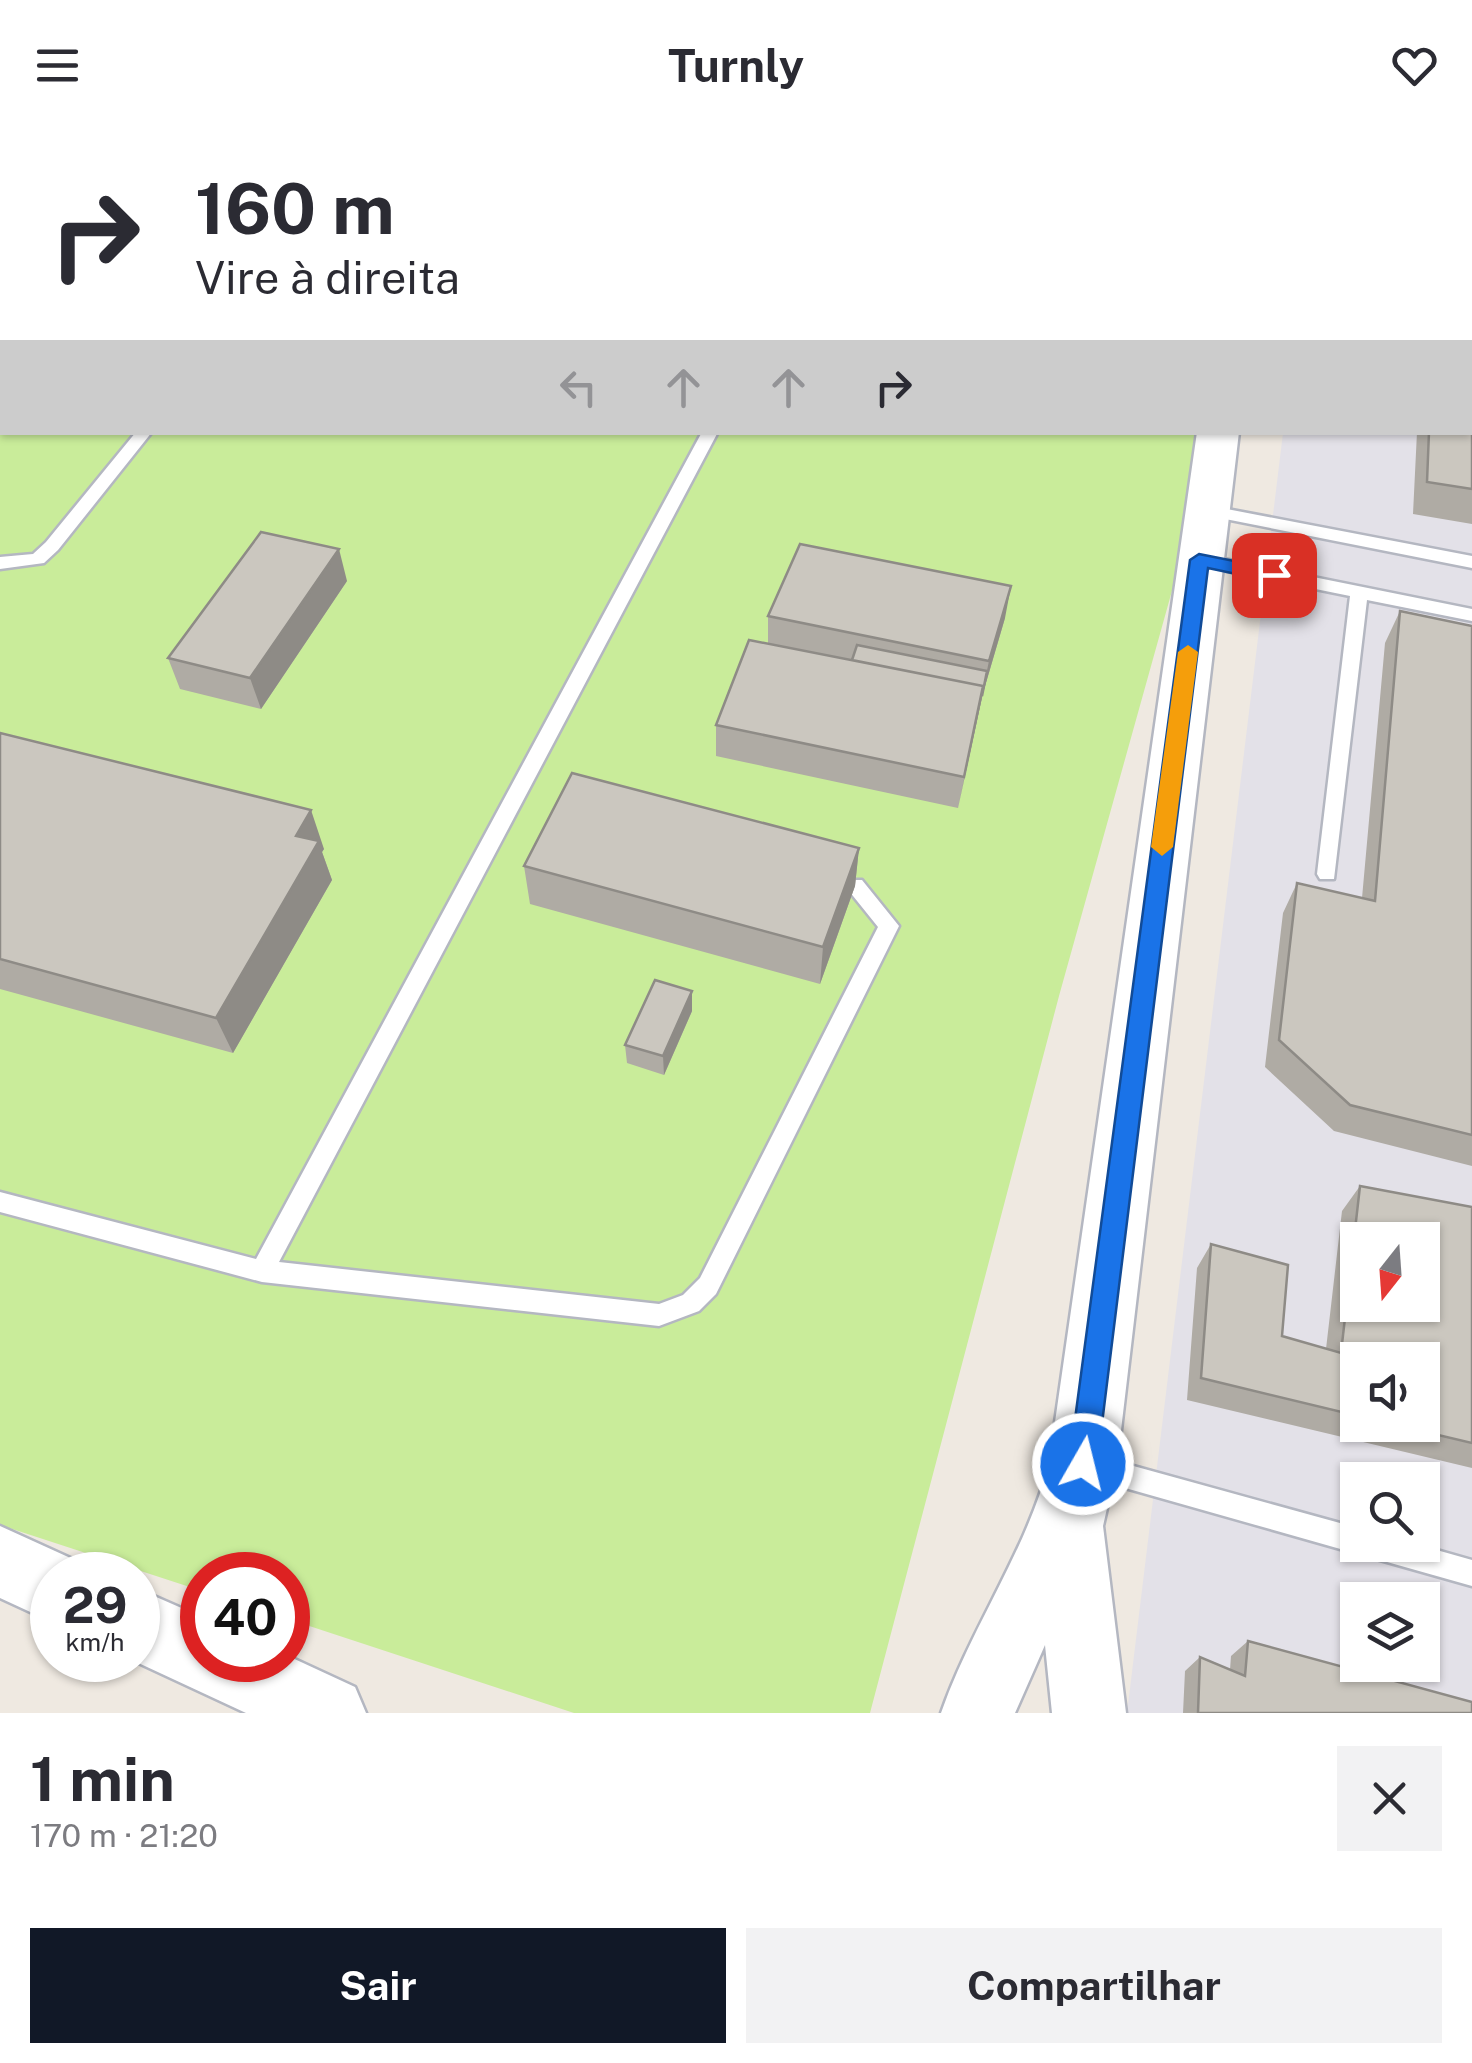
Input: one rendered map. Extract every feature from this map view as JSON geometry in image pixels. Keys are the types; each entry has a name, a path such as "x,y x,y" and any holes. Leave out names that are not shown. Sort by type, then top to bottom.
{"street":[{"path":"1089,1713 1076,1495 1218,435"},
{"path":"978,1713 991,1674 1076,1495"},
{"path":"0,1562 30,1576"},
{"path":"262,1682 329,1713"}],"lane":[{"path":"0,564 38,558 52,546 143,435"},
{"path":"262,1271 708,435"},
{"path":"1202,535 1472,562"},
{"path":"1202,535 1359,592 1472,615"},
{"path":"1328,874 1359,592"},
{"path":"0,1202 262,1271 659,1315 691,1303 708,1286 889,926 855,886"},
{"path":"1076,1495 1340,1537"},
{"path":"1436,1562 1472,1572"}],"shaded area":[{"path":"1283,435 1472,435 1472,1713 1127,1713"}],"green space":[{"path":"0,435 1215,435 1059,996 870,1713 574,1713 310,1626 310,1552 180,1552 180,1584 160,1577 160,1552 83,1552 0,1525"}],"building":[{"path":"1429,435 1472,435 1472,489 1427,482"},
{"path":"261,532 339,549 250,678 168,658"},
{"path":"800,544 1011,586 989,661 768,616"},
{"path":"1400,611 1472,626 1472,1135 1350,1105 1279,1040 1297,883 1375,901"},
{"path":"749,640 983,686 964,777 716,725"},
{"path":"857,645 987,671 982,696 983,686 852,660"},
{"path":"0,733 311,810 296,836 319,841 216,1018 0,959"},
{"path":"572,773 859,848 823,947 524,866"},
{"path":"655,980 692,991 663,1056 625,1045"},
{"path":"1360,1186 1472,1207 1472,1443 1440,1435 1440,1342 1342,1342 1345,1322 1440,1322 1440,1222 1356,1222"},
{"path":"1211,1244 1288,1265 1282,1336 1340,1353 1340,1412 1201,1378"},
{"path":"1248,1641 1340,1666 1340,1682 1399,1682 1472,1702 1472,1713 1198,1713 1200,1657 1245,1676"}],"slow traffic":[{"path":"1162,847 1188,652"}],"route":[{"path":"1083,1464 1199,560 1274,575"}]}
